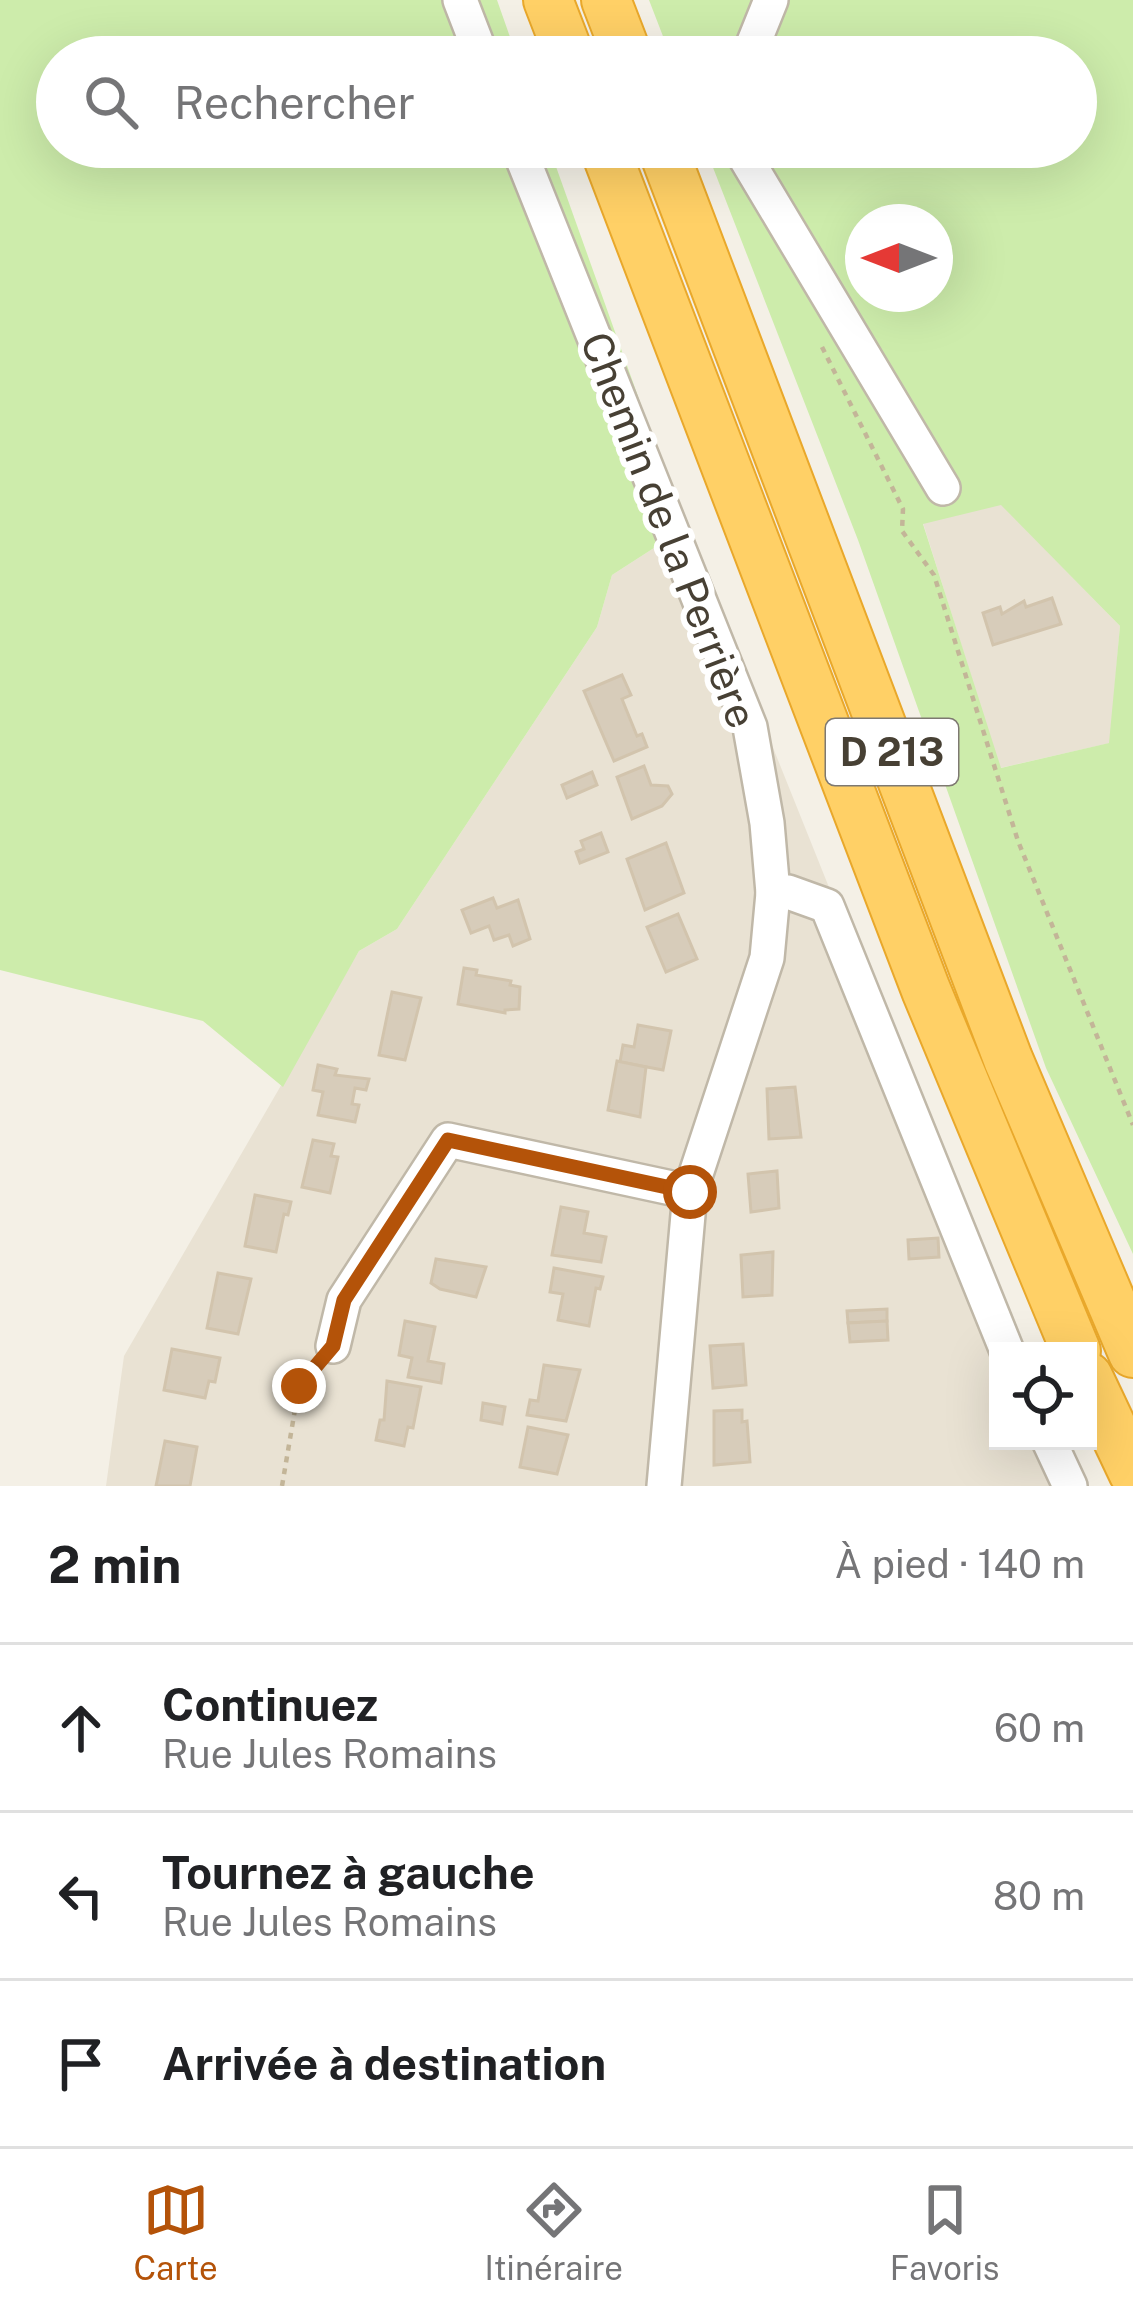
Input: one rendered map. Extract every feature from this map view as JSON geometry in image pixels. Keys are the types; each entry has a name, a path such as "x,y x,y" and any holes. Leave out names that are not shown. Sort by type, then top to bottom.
{"highway":[{"path":"548,0 562,36"},
{"path":"606,0 620,36"},
{"name":"D 213","path":"612,168 926,990 1072,1342"},
{"name":"D 213","path":"670,168 1008,1060 1133,1353"},
{"path":"1097,1396 1133,1472"}],"street":[{"path":"460,0 474,36"},
{"path":"756,36 771,0"},
{"name":"Chemin de la Perrière","path":"526,168 750,727 766,823 773,893 767,958 690,1192 664,1486"},
{"path":"752,168 943,488"},
{"path":"773,893 788,892 827,906 1003,1342"},
{"path":"333,1346 344,1300 448,1140 690,1192"},
{"path":"1053,1450 1070,1486"}],"path":[{"path":"814,331 903,508 902,531 934,575 1018,842 1133,1125"},
{"path":"282,1486 299,1386 333,1346"}],"shaded area":[{"path":"1001,504 1120,626 1110,743 1000,768 923,523"},
{"path":"685,528 1004,1324 1000,1342 989,1342 989,1450 1065,1450 1082,1486 106,1486 124,1356 359,951 397,929 597,627 612,575"}],"green space":[{"path":"0,0 497,0 510,36 36,36 36,168 556,168 685,528 612,575 597,627 397,929 359,951 283,1087 203,1021 0,970"},
{"path":"649,0 1133,0 1133,1254 1046,1068 858,540 713,168 1097,168 1097,36 663,36","holes":["1001,505 1120,626 1109,743 1001,768 923,524"]}],"building":[{"path":"1052,598 1061,624 993,645 983,613 1000,607 1002,614 1024,601 1026,607"},
{"path":"622,675 631,695 622,699 637,736 642,734 647,747 614,761 584,691"},
{"path":"644,766 651,785 668,786 672,794 662,806 632,819 617,777"},
{"path":"592,772 597,785 567,798 562,785"},
{"path":"601,833 608,852 580,863 576,852 584,849 581,841"},
{"path":"666,843 684,893 645,910 627,859"},
{"path":"493,898 497,908 518,900 530,939 513,946 509,935 494,940 489,926 471,933 462,910"},
{"path":"678,914 697,959 666,972 647,927"},
{"path":"464,968 520,987 519,1009 505,1013 458,1004"},
{"path":"392,992 421,998 405,1060 379,1055"},
{"path":"638,1025 671,1031 663,1070 620,1062 623,1045 634,1047"},
{"path":"617,1061 646,1067 640,1117 608,1110"},
{"path":"318,1065 337,1069 335,1075 369,1079 366,1090 355,1088 352,1104 359,1105 355,1122 318,1115 323,1092 313,1090"},
{"path":"795,1087 801,1137 769,1139 767,1089"},
{"path":"313,1140 334,1144 331,1156 338,1157 330,1193 302,1187"},
{"path":"777,1171 779,1208 751,1212 748,1174"},
{"path":"255,1195 291,1202 276,1252 245,1246"},
{"path":"561,1207 588,1212 584,1233 606,1237 601,1262 552,1255"},
{"path":"938,1238 939,1257 909,1259 908,1240"},
{"path":"773,1252 772,1295 743,1297 741,1255"},
{"path":"436,1259 486,1267 476,1297 431,1283"},
{"path":"554,1268 603,1277 600,1289 596,1288 589,1326 558,1320 563,1294 550,1292"},
{"path":"218,1273 251,1279 238,1334 207,1328"},
{"path":"887,1309 887,1321 848,1323 847,1311"},
{"path":"405,1321 435,1327 428,1361 444,1364 441,1383 408,1377 412,1358 399,1355"},
{"path":"887,1321 888,1340 850,1342 848,1323"},
{"path":"743,1344 746,1385 713,1388 710,1346"},
{"path":"172,1349 220,1358 215,1382 209,1381 205,1398 164,1390"},
{"path":"544,1365 580,1370 566,1421 527,1415 530,1400 538,1401"},
{"path":"387,1381 421,1387 413,1428 408,1427 404,1446 376,1440 380,1420 384,1420"},
{"path":"483,1403 505,1407 502,1424 481,1420"},
{"path":"742,1410 750,1462 714,1465 714,1411"},
{"path":"528,1427 568,1435 557,1474 520,1467"},
{"path":"165,1441 197,1447 190,1486 156,1486"}],"route":[{"path":"299,1386 333,1346 344,1300 448,1140 690,1192"}]}
